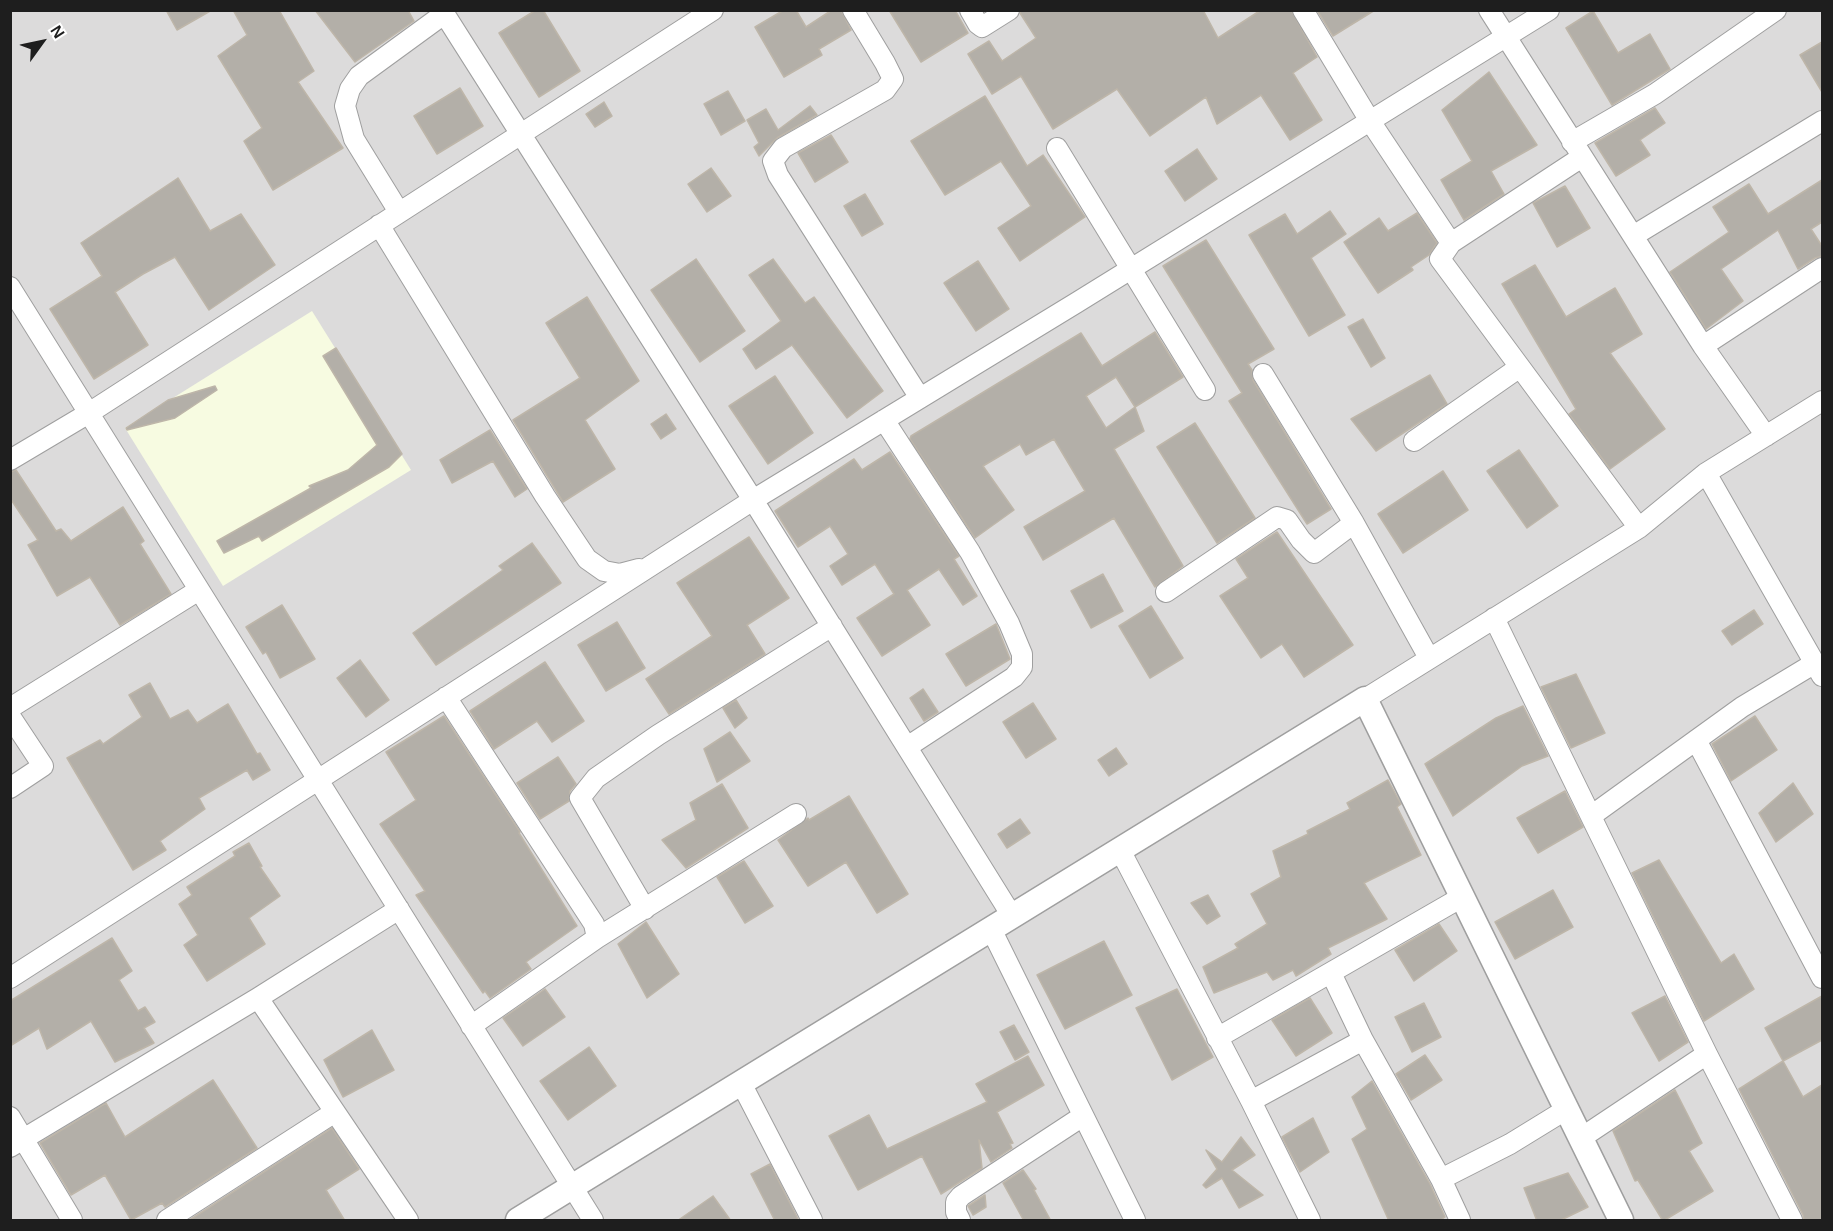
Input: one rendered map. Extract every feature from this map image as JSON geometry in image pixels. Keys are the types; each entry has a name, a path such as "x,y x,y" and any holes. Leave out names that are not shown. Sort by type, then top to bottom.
{"street":[{"path":"10,460 89,413 712,10"},
{"path":"853,10 892,79 885,90 783,148 773,161 778,175 920,398"},
{"path":"970,10 982,27 1009,10"},
{"path":"1303,10 1370,121 1451,243"},
{"path":"1489,10 1703,346 1766,436"},
{"path":"10,978 753,500 1549,10"},
{"path":"1639,528 1440,259 1451,243 1577,149 1776,10"},
{"path":"399,212 354,139 345,106 350,89 359,76 443,12 753,500 1012,916"},
{"path":"1632,236 1822,121"},
{"path":"1057,148 1205,390"},
{"path":"379,225 545,496 587,559 604,570 620,574 653,566"},
{"path":"1703,346 1822,268"},
{"path":"10,287 593,1221"},
{"path":"1414,441 1520,367"},
{"path":"1263,374 1354,523 1429,658"},
{"path":"529,1216 572,1187 1639,528 1706,473 1822,401"},
{"path":"884,420 970,552 1009,623 1022,654 1022,667 1014,677 907,747"},
{"path":"1591,816 1742,707 1819,670 1706,473"},
{"path":"1166,592 1277,517 1287,520 1301,540 1314,553 1354,523"},
{"path":"10,708 199,590"},
{"path":"1494,618 1707,1054 1792,1221"},
{"path":"645,909 580,798 596,778 658,735 831,626"},
{"path":"446,697 594,924 597,938"},
{"path":"1365,699 1621,1221"},
{"path":"10,716 43,766 10,788"},
{"path":"1696,740 1822,978"},
{"path":"471,1026 597,938 796,814"},
{"path":"1120,850 1251,1101 1310,1221"},
{"path":"1217,1038 1462,897"},
{"path":"17,1143 258,998 399,909"},
{"path":"991,929 1135,1221"},
{"path":"1331,973 1363,1040 1441,1179 1460,1221"},
{"path":"258,998 408,1221"},
{"path":"1251,1101 1363,1040"},
{"path":"1581,1138 1707,1054"},
{"path":"741,1083 812,1221"},
{"path":"1441,1179 1510,1144 1567,1109"},
{"path":"167,1221 335,1112"},
{"path":"960,1221 956,1212 956,1203 962,1196 1083,1116"},
{"path":"10,1117 17,1143 72,1221"}],"shaded area":[{"path":"11,11 1822,11 1822,1220 11,1220"},
{"path":"312,311 411,470 223,586 125,428"}],"building":[{"path":"166,10 212,10 177,30"},
{"path":"233,10 279,10 314,71 298,82 343,148 273,190 244,141 262,128 218,56 247,35"},
{"path":"315,10 408,10 414,21 355,62"},
{"path":"536,10 543,10 580,71 539,97 499,33"},
{"path":"784,10 796,10 806,27 832,10 841,10 851,30 819,49 822,55 784,77 755,27"},
{"path":"889,10 955,10 968,33 921,62"},
{"path":"1021,10 1203,10 1218,38 1261,10 1291,10 1317,57 1293,73 1322,120 1290,140 1261,95 1217,124 1206,97 1150,136 1117,89 1053,129 1021,76 992,94 968,54 989,41 1002,61 1036,38 1020,13"},
{"path":"1317,10 1375,10 1333,36"},
{"path":"1593,11 1618,53 1650,34 1670,69 1612,105 1566,28"},
{"path":"1822,42 1822,92 1800,55"},
{"path":"1489,72 1537,145 1491,171 1504,194 1464,220 1441,180 1472,161 1442,110"},
{"path":"460,88 483,126 437,154 414,116"},
{"path":"728,91 745,121 721,135 704,104"},
{"path":"985,96 1027,166 1043,155 1085,217 1020,261 998,228 1031,206 1001,161 945,195 911,141"},
{"path":"604,102 612,116 595,127 586,114"},
{"path":"810,106 817,115 777,138 759,156 754,147 759,143 747,120 766,109 778,130"},
{"path":"1655,108 1665,123 1640,140 1650,155 1616,176 1595,143"},
{"path":"831,135 848,162 815,182 798,153"},
{"path":"1197,149 1217,179 1185,201 1165,171"},
{"path":"711,168 731,196 707,212 688,184"},
{"path":"178,178 210,231 241,214 275,265 209,310 175,257 143,274 115,292 148,345 94,379 50,309 102,276 81,243"},
{"path":"1822,180 1822,222 1811,229 1822,246 1822,256 1798,269 1778,230 1721,269 1743,301 1706,329 1670,272 1729,232 1713,207 1749,184 1768,214"},
{"path":"1565,186 1590,228 1557,247 1533,203"},
{"path":"865,194 883,224 862,236 844,206"},
{"path":"1330,211 1346,234 1311,258 1345,315 1309,336 1249,235 1285,214 1297,234"},
{"path":"1417,213 1437,243 1429,255 1411,267 1413,270 1378,293 1344,242 1379,218 1388,231"},
{"path":"1206,240 1274,349 1248,364 1252,370 1253,380 1331,509 1307,524 1229,401 1242,393 1163,266"},
{"path":"696,259 745,331 700,362 651,290"},
{"path":"773,259 805,303 814,297 883,391 847,418 792,345 756,369 743,349 781,321 749,275"},
{"path":"978,261 1009,309 976,331 944,283"},
{"path":"1535,265 1566,317 1615,288 1642,334 1610,353 1665,429 1610,469 1569,414 1576,409 1502,284"},
{"path":"587,297 639,381 585,420 615,469 563,502 513,420 580,378 546,323"},
{"path":"1363,319 1385,358 1371,367 1348,327"},
{"path":"1155,332 1183,377 1135,407 1144,431 1114,449 1183,566 1155,587 1114,518 1043,560 1024,527 1085,491 1054,439 1026,455 1020,444 983,466 1014,510 975,538 910,439 911,436 1081,333 1102,366","holes":["1116,377 1135,407 1106,428 1086,396"]},
{"path":"336,348 402,454 389,467 262,541 259,536 224,553 217,541 311,488 309,486 348,470 377,445 323,356"},
{"path":"1430,375 1447,404 1376,451 1351,419"},
{"path":"775,376 813,433 768,464 729,406"},
{"path":"215,386 217,390 175,418 127,430 126,428 168,400"},
{"path":"666,414 676,429 661,439 651,424"},
{"path":"1195,423 1255,518 1217,543 1157,447"},
{"path":"490,430 527,489 515,497 493,461 452,483 440,460"},
{"path":"1519,450 1558,506 1527,528 1487,471"},
{"path":"890,452 959,556 954,559 977,596 963,605 939,569 907,590 930,625 882,656 857,618 894,594 875,564 842,585 830,566 848,554 830,526 798,547 775,511 854,459 862,470"},
{"path":"16,470 56,531 61,529 71,541 123,507 144,541 140,544 171,594 120,625 90,577 57,596 28,545 38,540 10,498 10,472"},
{"path":"1443,471 1468,510 1403,553 1378,514"},
{"path":"1277,532 1353,645 1304,677 1282,644 1261,658 1220,596 1248,578 1236,559"},
{"path":"749,537 789,598 747,625 765,654 669,714 646,679 712,636 677,583"},
{"path":"532,543 561,583 436,665 413,633 503,570 499,566"},
{"path":"1103,574 1123,611 1091,628 1071,591"},
{"path":"282,605 315,659 280,678 266,652 263,654 246,627"},
{"path":"1151,606 1183,658 1150,678 1119,626"},
{"path":"1754,610 1763,624 1732,645 1722,631"},
{"path":"617,622 645,668 606,691 578,645"},
{"path":"996,624 1010,659 966,686 946,654"},
{"path":"360,660 389,700 366,717 337,678"},
{"path":"545,662 584,721 552,742 537,721 494,749 470,711"},
{"path":"1576,674 1605,733 1571,748 1541,687"},
{"path":"150,683 170,719 188,710 197,723 228,704 257,754 260,753 270,770 253,780 247,770 199,798 205,809 160,841 166,850 133,870 67,758 100,740 103,744 142,717 129,695"},
{"path":"923,689 938,712 924,721 910,698"},
{"path":"736,700 747,718 735,728 723,708"},
{"path":"1033,703 1056,739 1026,758 1003,722"},
{"path":"1523,706 1548,756 1522,766 1453,816 1425,764 1496,718"},
{"path":"444,716 520,832 577,926 526,962 531,969 490,998 485,991 483,993 416,895 425,891 380,824 416,800 386,752"},
{"path":"1755,716 1777,750 1731,781 1712,744"},
{"path":"730,732 750,761 717,782 704,749"},
{"path":"1116,748 1127,764 1109,776 1098,760"},
{"path":"558,757 576,784 570,791 569,801 540,819 517,783"},
{"path":"1388,780 1401,804 1397,807 1421,855 1364,883 1387,919 1328,948 1331,954 1296,976 1293,970 1273,980 1267,972 1214,993 1203,967 1238,948 1235,944 1267,924 1251,894 1281,877 1273,851 1308,834 1307,831 1350,809 1347,803"},
{"path":"1793,783 1813,814 1776,842 1759,813"},
{"path":"722,784 748,828 686,868 662,840 696,820 690,803"},
{"path":"1565,791 1583,827 1538,853 1517,818"},
{"path":"849,796 908,894 877,913 846,862 808,886 778,840 808,818 809,820"},
{"path":"1020,819 1030,833 1007,848 998,834"},
{"path":"249,843 262,866 260,867 280,896 249,918 265,944 207,981 184,945 198,935 179,904 192,895 187,887 235,856 233,852"},
{"path":"1659,860 1721,963 1734,954 1754,989 1704,1021 1632,873"},
{"path":"744,861 773,906 745,923 717,877"},
{"path":"1553,890 1573,927 1515,959 1495,922"},
{"path":"1208,895 1220,916 1207,924 1191,903"},
{"path":"646,922 679,974 647,998 618,944"},
{"path":"1439,924 1457,951 1414,981 1395,950"},
{"path":"112,938 132,971 119,980 138,1011 145,1007 155,1022 144,1028 154,1043 115,1062 91,1021 47,1049 39,1028 10,1046 10,1001"},
{"path":"1104,941 1132,995 1065,1029 1037,975"},
{"path":"545,989 565,1017 523,1046 503,1018"},
{"path":"1177,989 1213,1057 1172,1080 1136,1008"},
{"path":"1665,996 1688,1042 1659,1061 1632,1013"},
{"path":"1822,996 1822,1040 1783,1061 1765,1028"},
{"path":"1310,998 1332,1033 1296,1056 1272,1020"},
{"path":"1424,1003 1441,1037 1412,1052 1395,1017"},
{"path":"1014,1025 1029,1052 1015,1060 1000,1032"},
{"path":"372,1030 394,1070 343,1097 324,1060"},
{"path":"589,1047 616,1086 568,1120 540,1081"},
{"path":"1425,1055 1442,1080 1411,1100 1396,1074"},
{"path":"1028,1056 1044,1085 997,1112 1013,1143 1010,1144 1012,1148 991,1162 979,1140 982,1168 941,1194 922,1156 858,1190 829,1136 869,1115 887,1149 987,1102 976,1084"},
{"path":"1783,1061 1803,1097 1822,1085 1822,1221 1804,1221 1739,1089"},
{"path":"213,1080 257,1148 165,1207 162,1203 131,1220 105,1175 71,1195 40,1143 106,1103 125,1137"},
{"path":"1372,1081 1430,1184 1445,1217 1439,1221 1389,1221 1352,1139 1367,1129 1352,1097"},
{"path":"1675,1090 1702,1143 1689,1151 1713,1191 1663,1221 1638,1180 1635,1181 1613,1131"},
{"path":"1313,1118 1329,1152 1300,1172 1282,1137"},
{"path":"332,1128 359,1169 326,1190 345,1221 188,1221"},
{"path":"1241,1137 1255,1155 1232,1170 1263,1195 1239,1208 1222,1178 1206,1188 1203,1185 1217,1169 1206,1150 1222,1162"},
{"path":"770,1164 799,1221 775,1221 751,1174"},
{"path":"1023,1170 1036,1189 1034,1190 1051,1221 1024,1221 1003,1183"},
{"path":"1568,1173 1588,1207 1559,1221 1537,1221 1524,1188"},
{"path":"985,1195 986,1207 973,1215 968,1206"},
{"path":"713,1196 731,1221 677,1221"}]}
